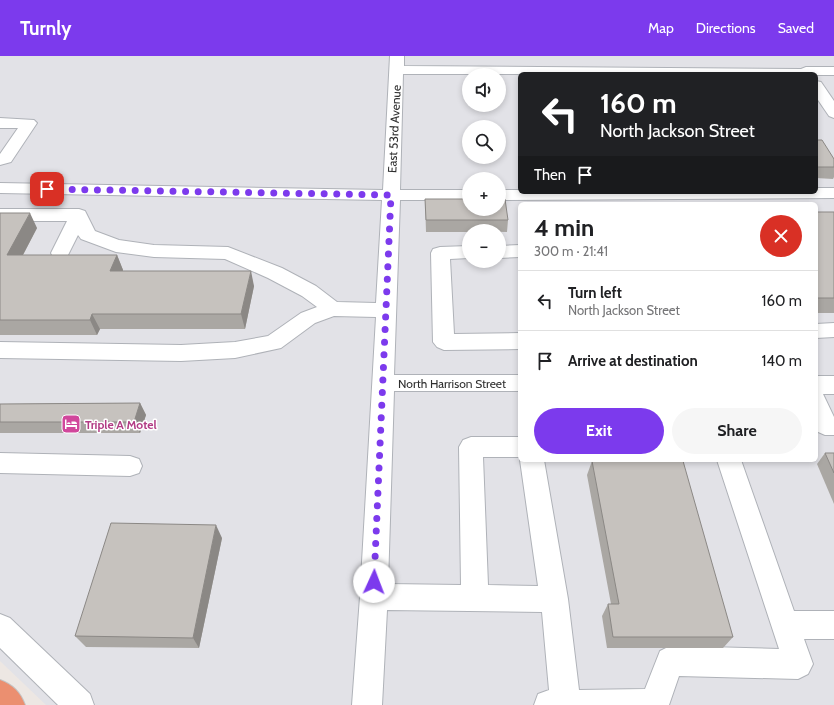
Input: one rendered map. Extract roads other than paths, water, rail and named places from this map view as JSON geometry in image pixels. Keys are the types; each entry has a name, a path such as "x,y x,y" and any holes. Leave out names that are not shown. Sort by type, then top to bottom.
{"highway":[{"path":"0,695 10,705"}],"street":[{"path":"397,63 834,70"},
{"name":"East 53rd Avenue","path":"367,705 374,597 397,63"},
{"path":"818,88 834,113"},
{"path":"0,123 29,123 4,160 0,160"},
{"path":"0,188 462,195"},
{"path":"818,194 834,193"},
{"path":"506,196 545,199 714,199 814,194"},
{"path":"0,215 78,215"},
{"path":"78,215 87,236 116,246 154,251 228,253 275,273 309,291 333,309"},
{"path":"60,253 78,215"},
{"path":"506,252 518,251"},
{"path":"462,252 440,253 444,342 518,341"},
{"path":"0,350 181,353 235,350 274,343 308,318 333,309 386,310"},
{"path":"818,331 834,330"},
{"name":"North Harrison Street","path":"383,383 518,383"},
{"path":"818,385 834,385"},
{"path":"818,406 825,426 834,426"},
{"path":"475,598 471,446 518,446"},
{"path":"532,462 554,599 566,705"},
{"path":"549,705 654,704 670,661 798,664 731,462"},
{"path":"0,463 130,466"},
{"path":"374,597 554,599"},
{"path":"784,625 834,625"},
{"path":"0,628 80,705"}],"place":[{"name":"Triple A Motel","path":"71,424"}]}
